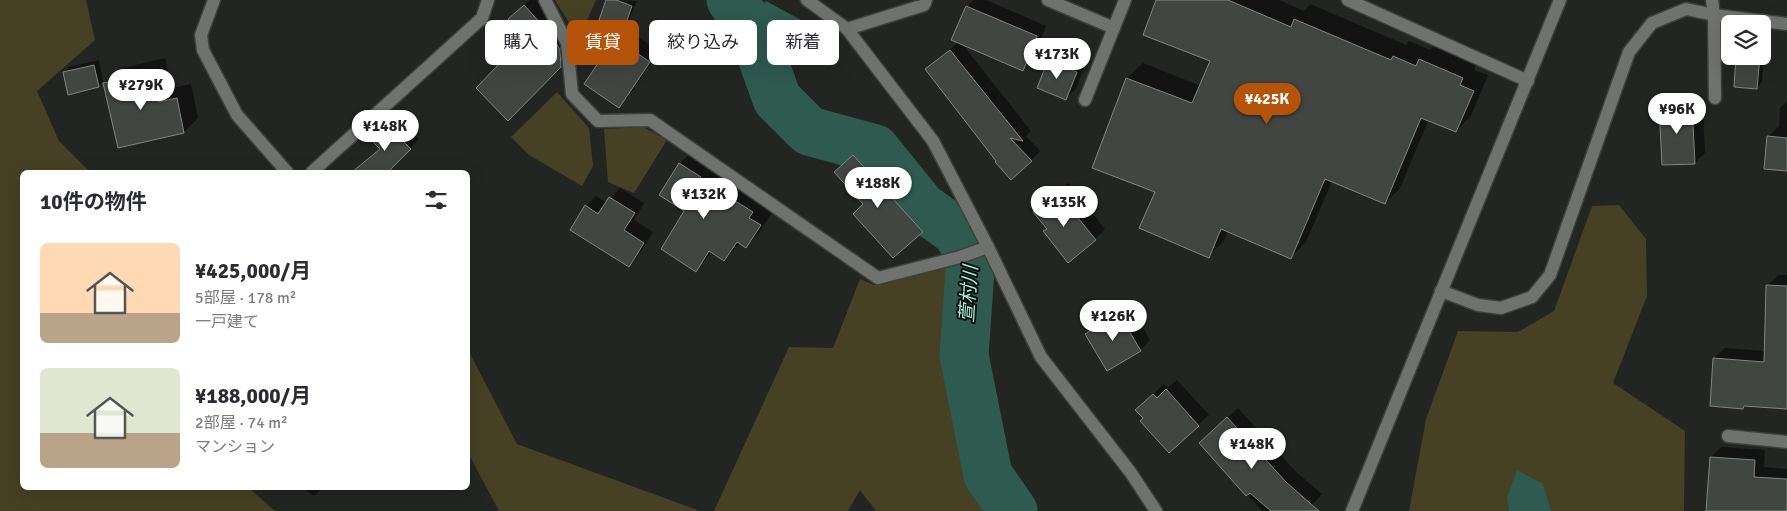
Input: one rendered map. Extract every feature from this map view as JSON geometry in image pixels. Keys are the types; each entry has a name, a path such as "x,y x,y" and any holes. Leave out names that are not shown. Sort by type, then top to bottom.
{"street":[{"path":"214,0 201,35 203,50 237,115 285,170"},
{"path":"314,170 482,18 488,0"},
{"path":"546,0 566,43 572,94 598,121 650,120 878,278 960,257 988,247"},
{"path":"808,0 847,29 933,141 1042,356 1131,473 1156,511"},
{"path":"847,29 924,5 926,0"},
{"path":"1048,0 1114,28"},
{"path":"1085,100 1125,0"},
{"path":"1348,0 1528,82"},
{"path":"1352,511 1560,0"},
{"path":"1712,0 1714,15 1715,98"},
{"path":"1441,291 1478,305 1501,308 1532,297 1550,275 1629,52 1652,23 1686,9 1714,15 1787,24"},
{"path":"1728,436 1787,442"}],"shaded area":[{"path":"0,0 86,0 95,40 37,91 59,141 88,170 20,170 20,490 251,490 275,511 0,511"},
{"path":"555,0 596,0 587,20 567,20"},
{"path":"766,1 801,20 768,20 760,9"},
{"path":"557,92 589,128 593,166 582,186 529,155 511,137"},
{"path":"643,127 667,140 634,193 608,182 604,129"},
{"path":"1619,205 1646,239 1647,296 1613,383 1685,431 1684,511 1409,511 1426,419 1458,331 1518,332 1554,311 1592,206"},
{"path":"959,264 956,381 983,485 1003,511 876,511 860,490 848,511 714,511 789,347 833,348 860,279 874,285"},
{"path":"470,354 517,444 700,511 499,511 470,457"},
{"path":"1517,470 1543,484 1551,511 1509,511 1507,498"}],"building":[{"path":"606,0 616,0 632,6 627,20 599,20"},
{"path":"1156,0 1228,0 1291,27 1294,19 1391,60 1393,56 1416,66 1419,59 1463,78 1460,85 1474,91 1456,132 1421,118 1385,204 1325,179 1291,259 1221,229 1209,258 1139,228 1155,192 1092,168 1126,78 1192,103 1210,61 1143,35"},
{"path":"524,5 538,20 509,20"},
{"path":"966,6 1037,36 1023,71 951,40"},
{"path":"557,44 560,50 561,67 508,121 476,88 498,65 557,65"},
{"path":"950,50 1023,141 1010,138 1032,161 1011,180 995,162 925,69"},
{"path":"639,54 649,61 619,108 584,84 597,65 639,65"},
{"path":"1048,60 1077,72 1066,100 1037,88"},
{"path":"94,65 99,87 68,95 63,72"},
{"path":"1735,65 1759,65 1757,89 1734,87"},
{"path":"151,72 158,102 177,98 184,133 118,148 103,83"},
{"path":"1692,104 1695,164 1662,165 1659,106"},
{"path":"386,124 411,149 390,170 354,170 380,149 371,140"},
{"path":"1767,136 1787,138 1787,171 1764,169"},
{"path":"853,155 923,232 893,258 853,214 863,204 834,172"},
{"path":"679,163 701,177 700,179 753,212 749,218 761,225 746,248 737,242 724,261 709,251 696,272 661,249 684,211 659,195"},
{"path":"1057,192 1096,240 1068,263 1043,231 1047,229 1033,212"},
{"path":"609,197 635,213 624,230 644,243 629,267 570,230 585,205 598,214"},
{"path":"1766,285 1787,286 1787,409 1744,406 1743,409 1710,406 1713,358 1764,362"},
{"path":"1119,314 1141,351 1107,371 1085,334"},
{"path":"1166,389 1199,426 1169,453 1140,421 1143,418 1135,410 1153,394 1157,398"},
{"path":"1227,417 1286,482 1319,511 1271,511 1250,493 1246,496 1199,443"},
{"path":"1710,457 1755,460 1754,477 1787,479 1787,511 1706,511"}],"waterway":[{"name":"萱村川","path":"731,0 751,26 777,99 809,131 875,149 922,207 957,232 971,257 964,355 988,475 1013,511"}]}
